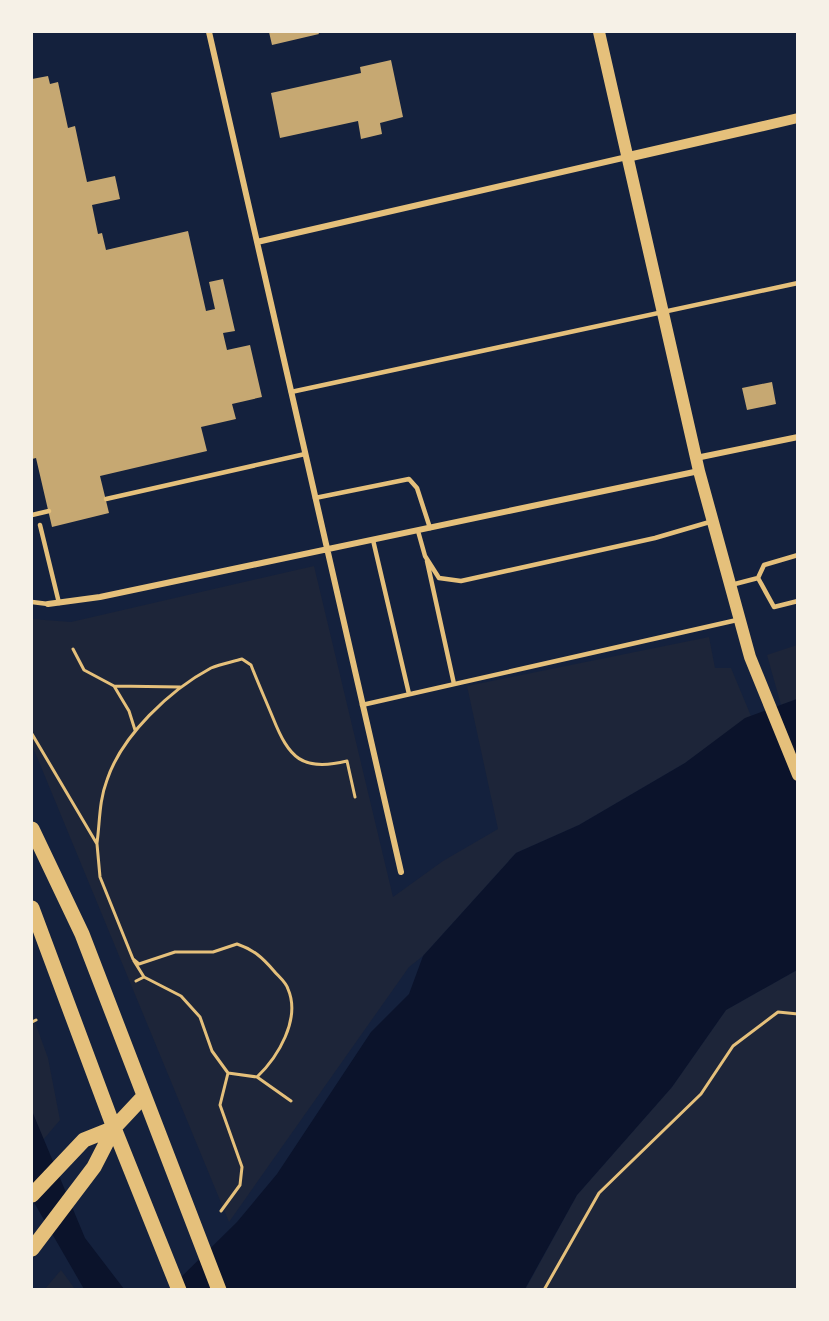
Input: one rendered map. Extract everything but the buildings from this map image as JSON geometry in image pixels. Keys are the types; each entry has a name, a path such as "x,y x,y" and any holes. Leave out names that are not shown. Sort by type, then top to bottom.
{"main road":[{"path":"599,32 699,471 729,585 750,657 798,775"},
{"path":"32,829 82,934 219,1290"},
{"path":"32,908 114,1128 179,1290"},
{"path":"32,1249 93,1167 114,1128 143,1097"},
{"path":"32,1195 84,1140 114,1128"}],"street":[{"path":"209,32 400,872"},
{"path":"256,242 798,118"},
{"path":"696,458 798,437"},
{"path":"48,604 83,601 699,471"}],"lane":[{"path":"291,392 798,283"},
{"path":"106,499 305,454"},
{"path":"315,498 409,479 417,488 430,528"},
{"path":"32,515 49,511"},
{"path":"425,556 438,578 461,581 655,538 713,521"},
{"path":"40,525 59,603"},
{"path":"418,531 442,622 454,684"},
{"path":"374,540 409,694"},
{"path":"758,578 764,565 798,555"},
{"path":"729,585 758,578"},
{"path":"758,578 774,607 798,601"},
{"path":"32,602 48,604"},
{"path":"362,705 740,619"}],"path":[{"path":"73,649 84,670 114,686 182,687"},
{"path":"291,1101 257,1077 228,1073 212,1051 200,1017 180,996 144,977 133,959 100,877 97,844 100,825 98,813 107,778 135,730 182,687 213,667 242,659 251,665 284,747 308,764 325,766 347,761 355,797"},
{"path":"114,686 129,711 135,730"},
{"path":"32,734 97,844"},
{"path":"133,959 139,964 175,952 213,952 237,944 256,951 288,987 292,1004 284,1041 270,1065 257,1077"},
{"path":"136,981 144,977"},
{"path":"544,1290 599,1193 701,1094 733,1046 778,1012 798,1014"},
{"path":"32,1022 36,1020"},
{"path":"221,1211 240,1185 242,1167 220,1105 228,1073"}],"shaded area":[{"path":"314,566 393,897 443,861 498,829 467,686 709,637 715,668 731,668 751,716 685,763 579,825 516,853 423,956 409,967 229,1222 32,745 32,619 71,622"},
{"path":"797,645 797,699 781,705 767,655"},
{"path":"797,699 797,970 726,1010 672,1087 577,1195 525,1289 168,1290 237,1222 277,1174 371,1032 409,994 423,956 516,853 579,825 685,763 745,718"},
{"path":"797,970 797,1289 525,1290 577,1195 672,1087 726,1010"},
{"path":"32,1014 48,1058 60,1120 43,1140 32,1111"},
{"path":"32,1111 85,1238 124,1289 84,1289 32,1199"},
{"path":"61,1270 75,1289 45,1289"}]}
